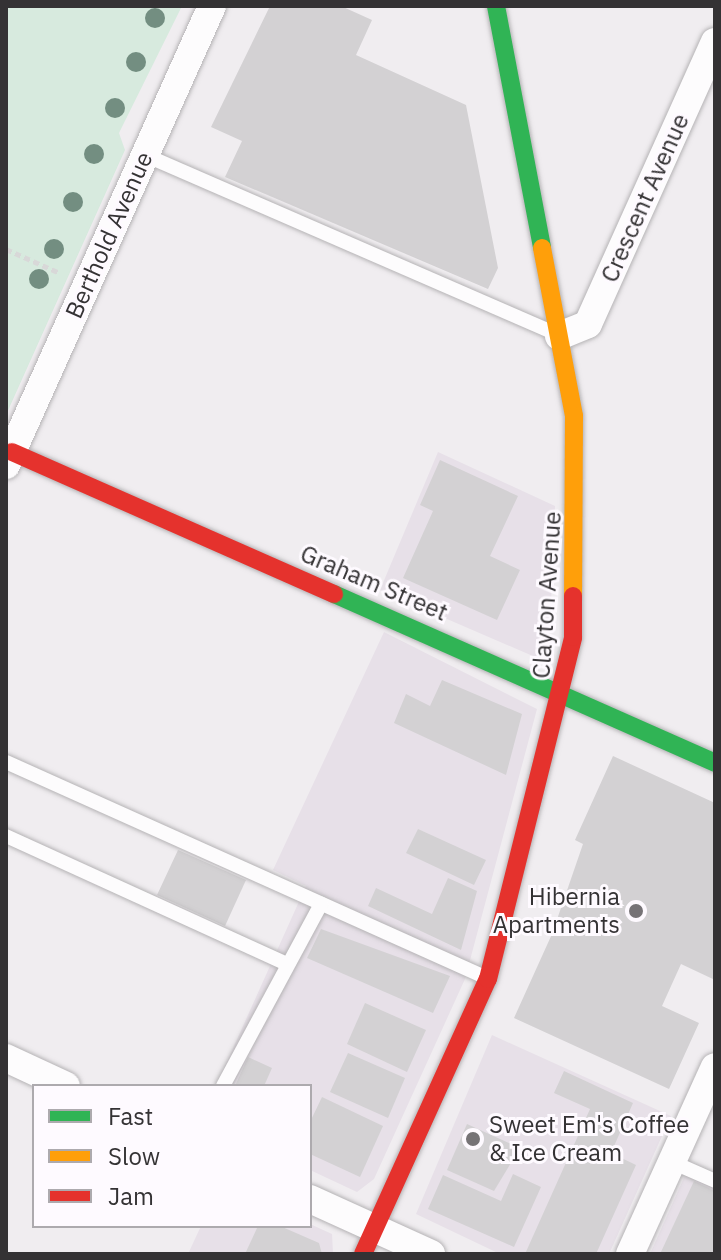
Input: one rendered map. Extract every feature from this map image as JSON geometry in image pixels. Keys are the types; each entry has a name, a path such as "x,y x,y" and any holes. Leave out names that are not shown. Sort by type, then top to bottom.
{"street":[{"name":"Berthold Avenue","path":"9,458 212,6"},
{"name":"Clayton Avenue","path":"370,1242 488,979 564,692 579,468 559,336 496,6"},
{"name":"Crescent Avenue","path":"559,336 588,324 715,42"},
{"name":"Graham Street","path":"9,458 564,692 715,763"},
{"path":"6,1058 62,1084"},
{"path":"630,1254 715,1067"},
{"path":"312,1200 370,1242 431,1254"}],"lane":[{"path":"145,155 559,336"},
{"path":"6,762 488,979"},
{"path":"6,836 287,964"},
{"path":"224,1084 321,904"},
{"path":"672,1162 715,1181"}],"path":[{"path":"6,249 60,273"}],"shaded area":[{"path":"438,452 555,506 549,651 542,660 380,590"},
{"path":"384,632 537,709 465,979 374,1179 357,1192 312,1171 312,1084 217,1084 306,886 273,870"},
{"path":"492,1035 671,1116 609,1254 500,1254 416,1214"},
{"path":"686,1173 715,1186 715,1254 650,1254"},
{"path":"312,1225 332,1234 333,1254 188,1254 200,1228 312,1228"}],"green space":[{"path":"6,6 182,6 119,133 125,150 6,415"}],"building":[{"path":"270,6 341,6 372,20 356,55 466,105 498,268 488,289 225,177 242,141 211,127"},
{"path":"440,460 518,496 490,556 520,570 497,620 403,578 433,511 420,505"},
{"path":"442,680 522,714 506,775 394,723 406,694 430,706"},
{"name":"Hibernia Apartments","path":"613,756 715,803 715,980 681,964 662,1006 699,1023 669,1089 514,1018 552,934 583,844 575,840"},
{"path":"418,829 486,860 474,885 406,853"},
{"path":"178,850 246,880 225,926 157,895"},
{"path":"448,878 477,891 461,950 368,906 376,888 432,914"},
{"path":"321,929 450,976 433,1013 307,958"},
{"path":"365,1003 426,1030 407,1072 347,1044"},
{"path":"348,1053 405,1078 388,1118 330,1092"},
{"path":"248,1057 272,1068 265,1084 236,1084"},
{"path":"564,1071 633,1103 611,1153 636,1165 596,1254 525,1254 590,1109 554,1093"},
{"path":"322,1097 383,1126 360,1177 312,1155 312,1118"},
{"path":"467,1124 520,1148 494,1191 447,1170"},
{"path":"513,1174 541,1187 514,1247 428,1209 443,1175 501,1201"},
{"path":"694,1181 715,1191 714,1254 660,1254"},
{"path":"257,1228 285,1228 319,1243 322,1254 245,1254"}],"traffic: fast":[{"path":"496,6 542,248"},
{"path":"334,594 715,763"}],"traffic: slow":[{"path":"542,248 574,416 573,596"}],"traffic: jam":[{"path":"12,452 334,594"},
{"path":"363,1254 488,979 573,637 573,596"}],"place":[{"name":"Hibernia Apartments","path":"636,911"},
{"name":"Sweet Em's Coffee & Ice Cream","path":"473,1139"}]}
